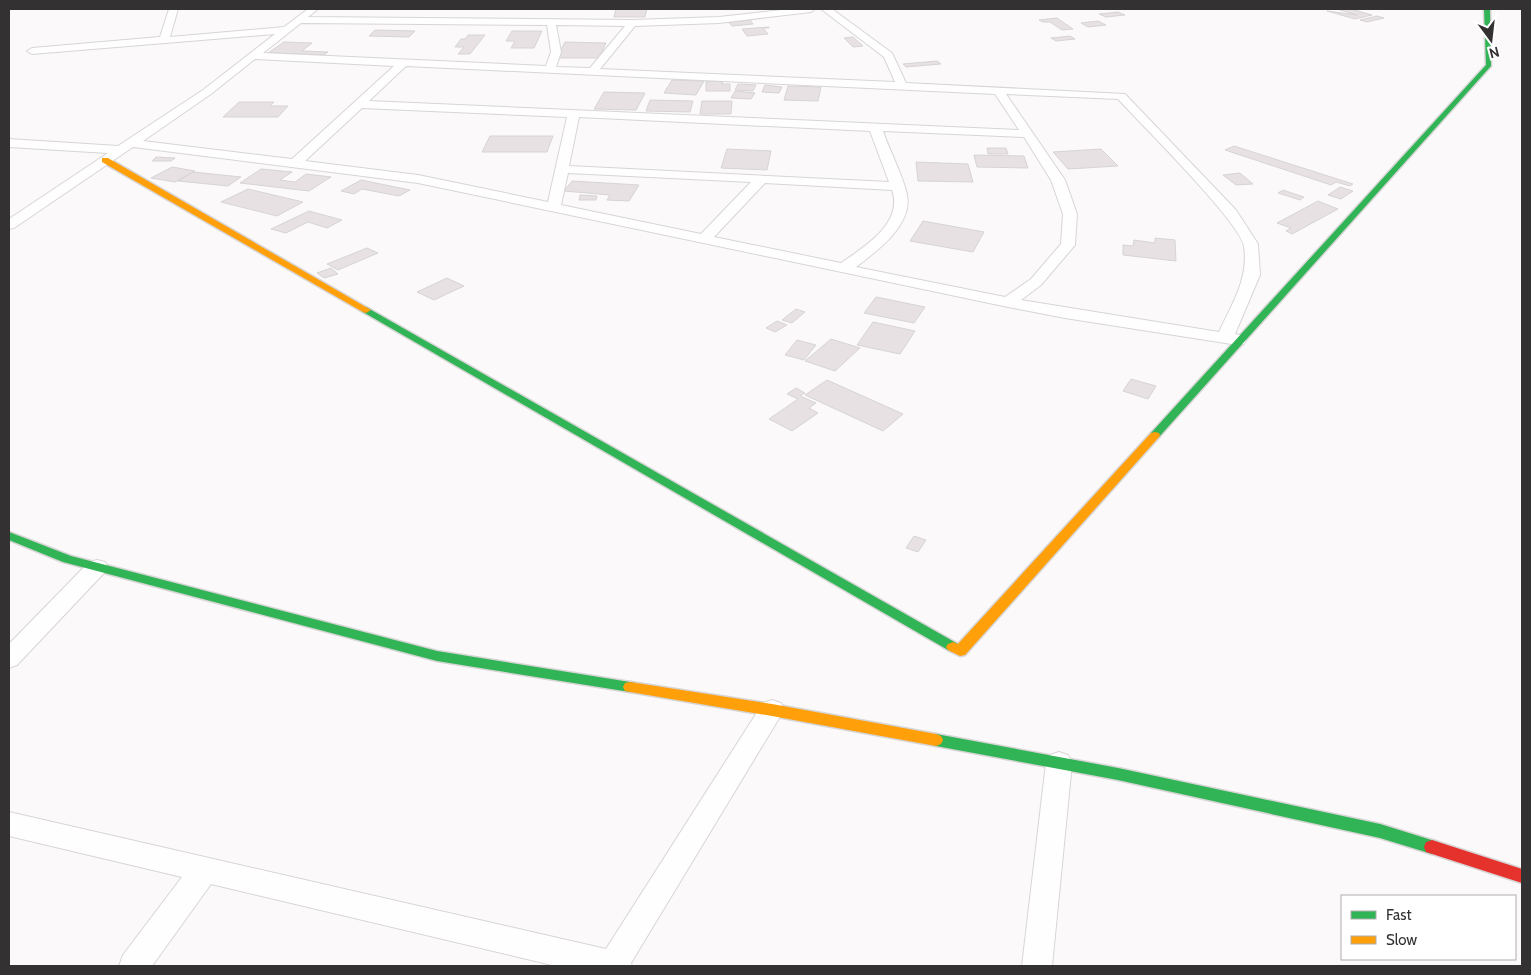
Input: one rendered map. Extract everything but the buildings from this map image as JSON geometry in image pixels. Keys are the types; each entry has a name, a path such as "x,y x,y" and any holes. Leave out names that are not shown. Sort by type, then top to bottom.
{"street":[{"path":"164,40 173,9"},
{"path":"9,225 207,92 313,9"},
{"path":"719,20 726,9"},
{"path":"299,20 632,22 719,20 811,9"},
{"path":"826,9 888,55 902,86"},
{"path":"105,160 960,652 1489,65 1487,9"},
{"path":"550,70 556,52 551,22"},
{"path":"593,71 632,22"},
{"path":"32,51 284,30"},
{"path":"253,56 1120,96 1231,213 1251,244 1252,275 1225,338"},
{"path":"295,164 403,63"},
{"path":"998,90 1058,180 1070,214 1068,245 1036,282 1008,302"},
{"path":"359,104 1027,134"},
{"path":"554,207 574,113"},
{"path":"845,268 880,242 899,215 901,196 876,127"},
{"path":"9,143 125,147 295,164 418,179 1008,302 1241,341"},
{"path":"562,169 898,186"},
{"path":"704,239 762,179"},
{"path":"9,536 66,559 437,656 772,710 1059,762 1380,831 1522,876"},
{"path":"9,659 98,567"},
{"path":"9,824 614,966 772,710"},
{"path":"1037,966 1059,762"},
{"path":"134,966 205,870"}],"traffic: fast":[{"path":"1155,435 1489,65 1487,9"},
{"path":"366,310 953,647"},
{"path":"9,536 67,559 437,656 630,687"},
{"path":"936,740 1118,774 1380,831 1432,847"}],"traffic: slow":[{"path":"105,160 366,310"},
{"path":"953,647 960,651 1155,435"},
{"path":"630,687 772,710 936,740"}],"traffic: jam":[{"path":"1432,847 1522,876"}]}
